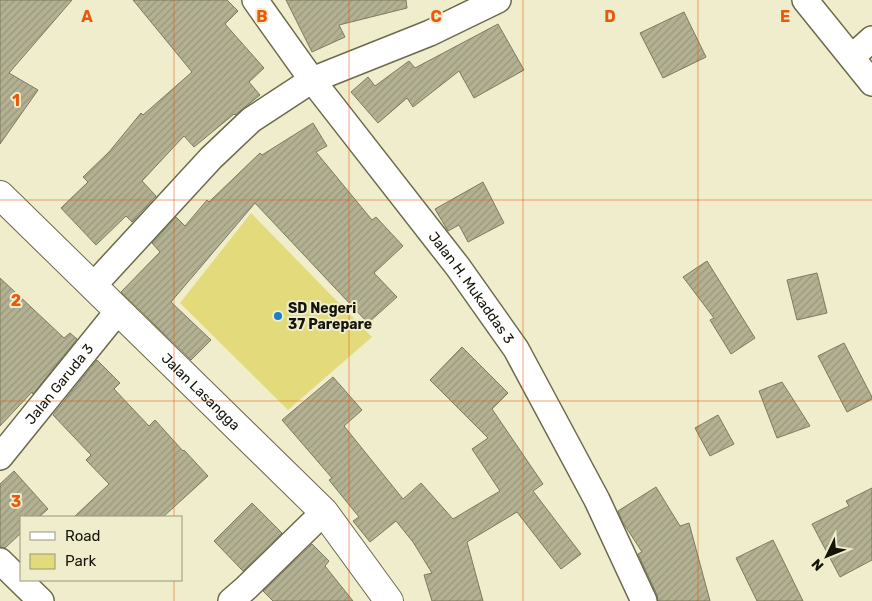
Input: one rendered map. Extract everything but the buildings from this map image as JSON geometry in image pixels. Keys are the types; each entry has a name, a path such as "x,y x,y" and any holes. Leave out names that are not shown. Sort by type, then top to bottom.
{"street":[{"name":"Jalan H. Mukaddas 3","path":"255,0 312,80 458,267 516,349 597,500 644,601"},
{"path":"93,286 211,158 252,120 312,80 430,33 498,0"},
{"path":"805,0 872,83"},
{"path":"852,57 872,39"},
{"name":"Jalan Lasangga","path":"0,195 324,512 390,601"},
{"name":"Jalan Garuda 3","path":"0,457 118,312"},
{"path":"231,601 324,512"},
{"path":"0,561 20,581"},
{"path":"20,581 41,601"}],"green space":[{"path":"251,213 372,337 288,410 180,303"}],"place":[{"name":"SD Negeri 37 Parepare","path":"278,316"}]}
